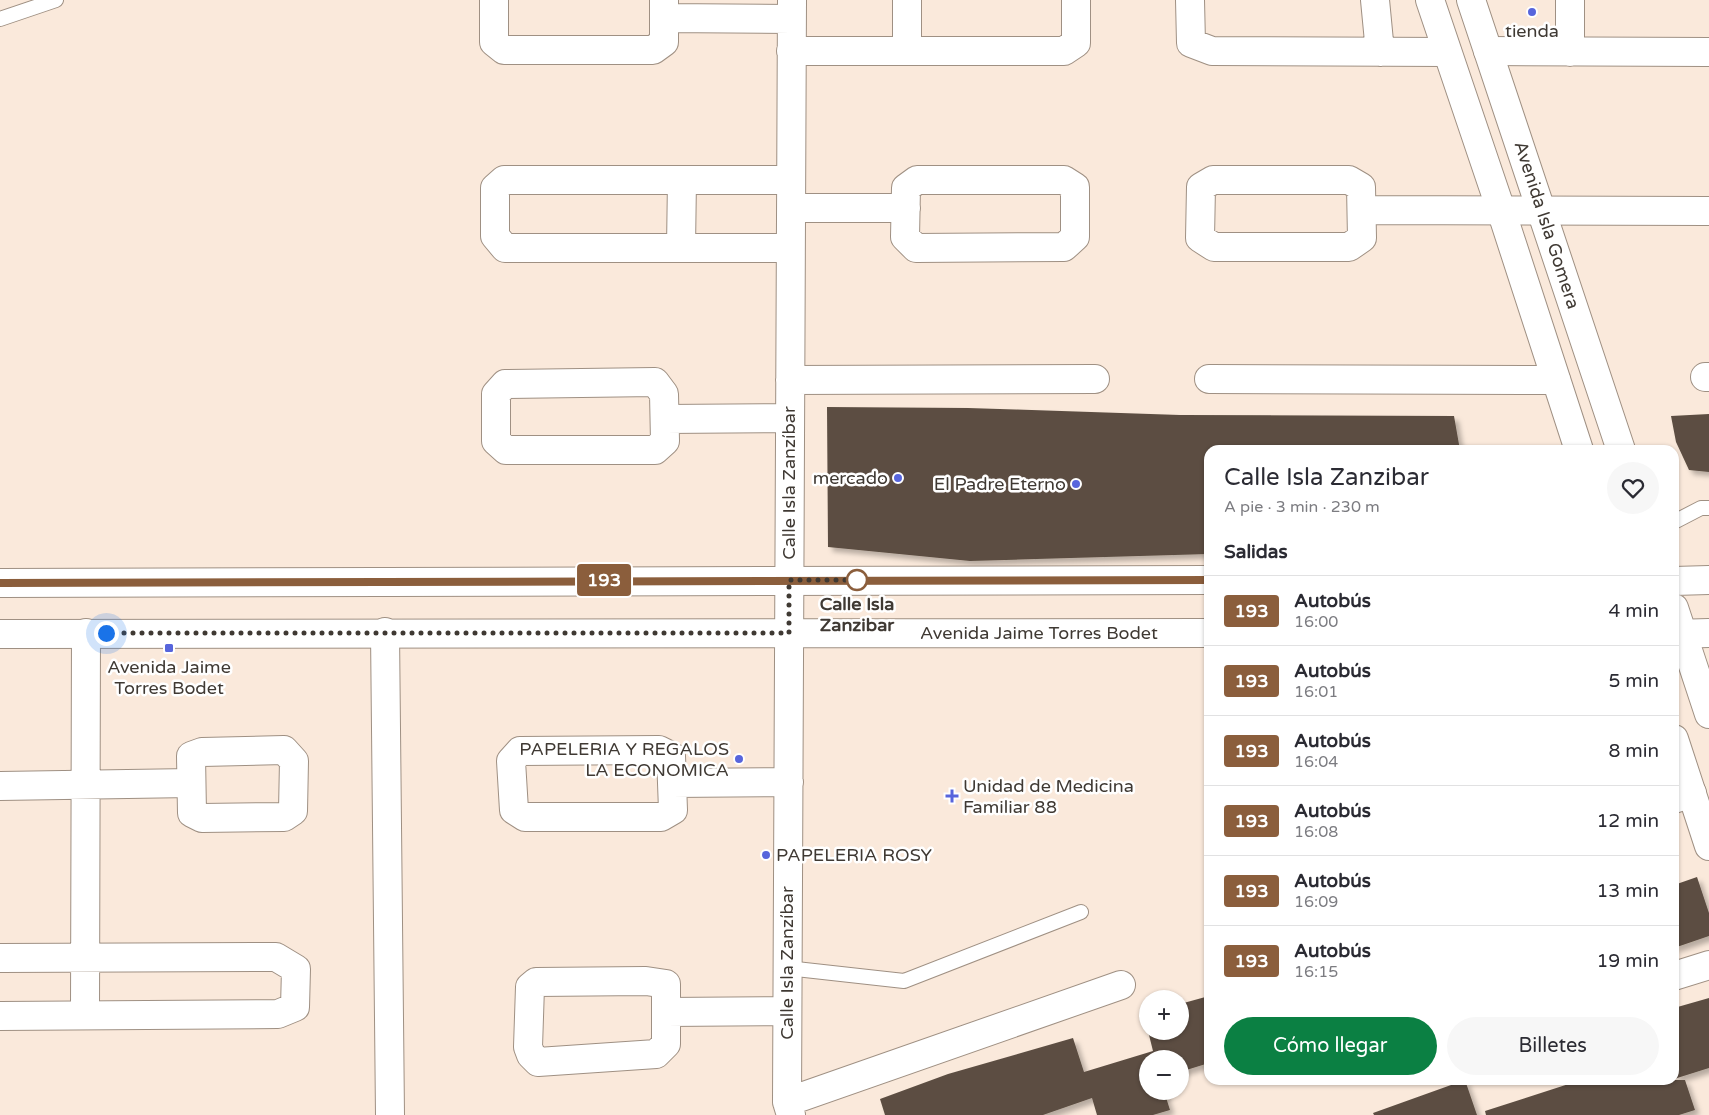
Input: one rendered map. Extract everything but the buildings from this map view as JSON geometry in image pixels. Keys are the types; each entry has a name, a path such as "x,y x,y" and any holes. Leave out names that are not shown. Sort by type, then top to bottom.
{"street":[{"path":"494,0 494,42 504,50 653,50 664,42 664,9 791,9"},
{"path":"907,0 907,50"},
{"path":"791,51 1064,51 1076,43 1076,0"},
{"path":"1190,0 1191,43 1212,51 1447,52"},
{"path":"1375,0 1380,52"},
{"path":"1430,0 1577,445"},
{"name":"Avenida Isla Gomera","path":"1472,0 1620,445"},
{"path":"1570,0 1570,52"},
{"name":"Calle Isla Zanzíbar","path":"789,1108 787,968 791,9"},
{"path":"1488,51 1709,52"},
{"path":"790,248 505,248 495,236 495,188 504,180 791,180"},
{"path":"681,247 682,180"},
{"path":"916,180 1064,180 1075,187 1075,237 1064,247 916,248 905,237 906,208 906,188 916,180"},
{"path":"1213,180 1349,180 1362,187 1362,210 1362,238 1349,247 1214,247 1200,238 1201,187 1213,180"},
{"path":"791,208 906,208"},
{"path":"1362,210 1709,211"},
{"path":"790,380 1096,379"},
{"path":"1209,379 1556,380"},
{"path":"655,382 664,394 664,419 665,441 655,450 506,450 496,441 496,394 505,384 655,382"},
{"path":"664,419 790,418"},
{"path":"0,583 1204,580"},
{"path":"1679,581 1709,580"},
{"path":"1679,617 1688,634 1709,714"},
{"path":"385,632 390,1115"},
{"name":"Avenida Jaime Torres Bodet","path":"0,634 385,632 1204,633"},
{"path":"85,1015 86,633"},
{"path":"659,750 671,756 672,783 672,810 660,817 525,818 514,810 511,761 520,751 659,750"},
{"path":"1679,771 1683,796 1709,846"},
{"path":"672,783 789,782"},
{"path":"0,786 191,783"},
{"path":"0,958 276,957 296,969 295,1007 278,1014 0,1016"},
{"path":"1679,974 1709,965"},
{"path":"646,981 666,984 666,1012 666,1044 656,1054 538,1062 531,1056 528,1047 530,987 536,982 646,981"},
{"path":"789,1108 1121,985"},
{"path":"666,1012 787,1011"}],"lane":[{"path":"0,19 56,0"},
{"path":"1679,519 1701,508 1709,508"},
{"path":"787,968 904,981 1081,912"}],"bus line":[{"name":"193","path":"0,583 1204,580"}],"place":[{"name":"tienda","path":"1532,12"},
{"name":"mercado","path":"898,478"},
{"name":"El Padre Eterno","path":"1076,484"},
{"name":"Calle Isla Zanzibar","path":"857,580"},
{"name":"Avenida Jaime Torres Bodet","path":"169,648"},
{"name":"PAPELERIA Y REGALOS LA ECONOMICA","path":"739,759"},
{"name":"Unidad de Medicina Familiar 88","path":"952,796"},
{"name":"PAPELERIA ROSY","path":"766,855"}],"route":[{"path":"106,633 789,633 789,580 857,580"}]}
